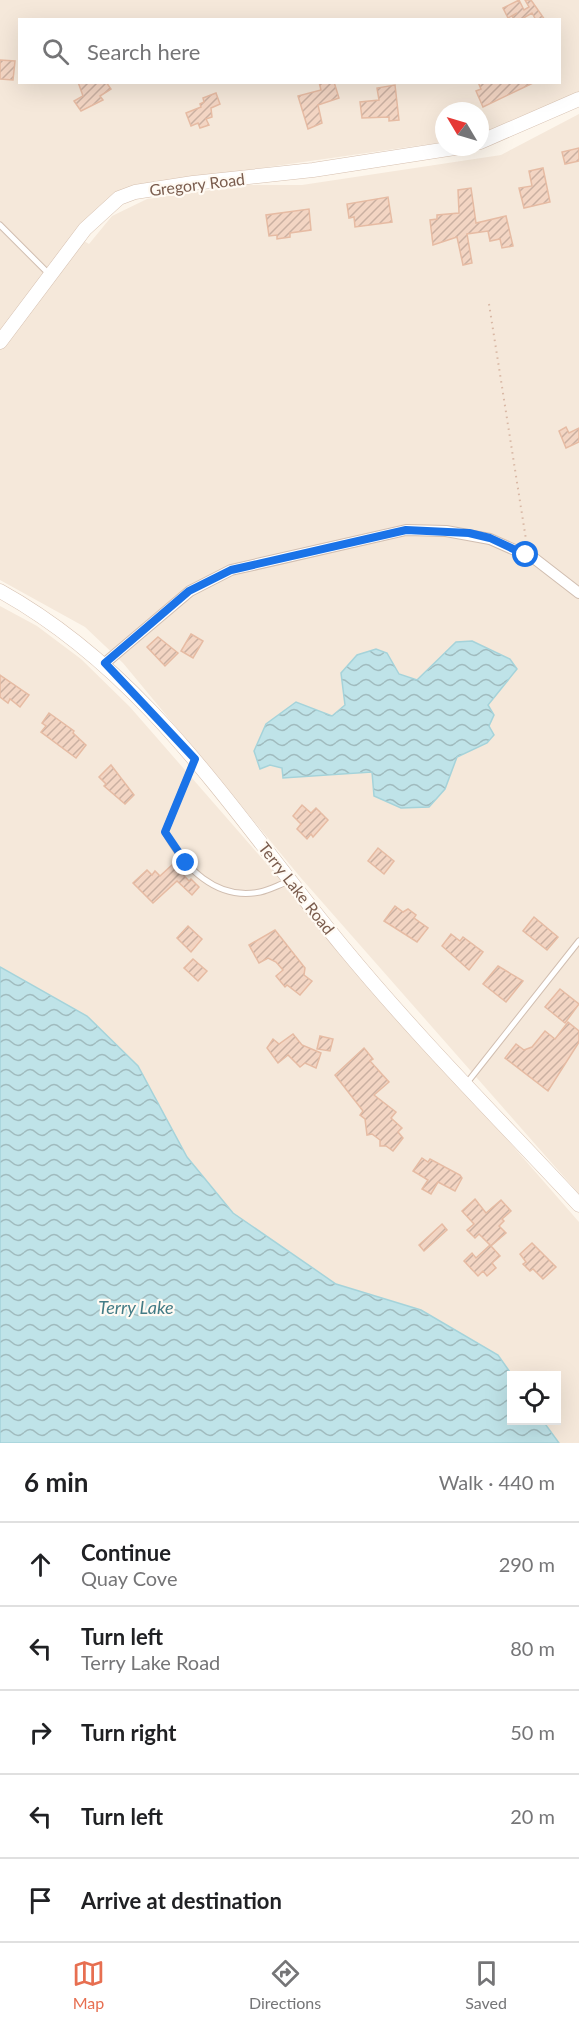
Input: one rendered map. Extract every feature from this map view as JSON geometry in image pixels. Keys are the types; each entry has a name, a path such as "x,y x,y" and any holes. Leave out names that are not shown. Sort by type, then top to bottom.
{"main road":[{"path":"489,138 579,99"},
{"name":"Gregory Road","path":"0,342 50,275 104,210 119,198 135,192 313,170 435,151"},
{"name":"Terry Lake Road","path":"0,591 50,622 105,663 195,759 360,968 579,1205"}],"street":[{"path":"105,663 189,591 231,570 406,530 469,533 490,538 526,555 579,593"}],"lane":[{"path":"0,225 50,275"},
{"path":"195,759 165,832 173,847 212,886 232,893 259,892 291,881"},
{"path":"466,1084 579,941"}],"path":[{"path":"489,304 529,540 526,555"}],"shaded area":[{"path":"0,0 579,0 579,92 489,130 489,102 435,102 435,143 135,186 74,235 89,244 112,216 147,199 247,185 302,185 501,155 579,114 579,1194 301,878 123,663 85,627 0,580"},
{"path":"0,606 37,626 81,659 130,707 579,1222 579,1443 559,1443 546,1425 561,1425 561,1371 509,1371 498,1355 421,1310 336,1284 233,1213 187,1157 138,1066 87,1016 0,967"}],"water":[{"path":"472,641 510,659 517,669 488,705 494,715 489,726 494,735 487,743 457,757 445,789 429,807 401,808 374,796 372,772 283,778 282,768 270,765 260,769 254,751 266,724 296,702 332,716 345,705 341,673 357,655 376,649 387,653 399,674 417,680 456,642"},
{"name":"Terry Lake","path":"0,967 87,1016 138,1066 187,1157 233,1213 336,1284 421,1310 498,1355 509,1371 507,1371 507,1425 546,1425 559,1443 0,1443"}],"building":[{"path":"519,0 524,10 529,7 525,0 531,0 544,18 535,18 532,13 523,18 513,18 512,16 517,13 508,18 503,8"},
{"path":"0,60 15,61 13,80 0,79"},
{"path":"79,84 107,84 111,89 100,96 103,100 81,111 74,101 83,96"},
{"path":"320,84 335,84 339,98 318,105 322,123 308,129 298,96 321,90"},
{"path":"479,84 531,84 489,104 489,102 481,102 476,91 481,89"},
{"path":"395,85 399,120 389,121 389,117 362,118 360,102 379,100 377,88"},
{"path":"216,93 220,104 211,108 212,117 206,119 209,125 200,128 198,123 191,126 186,113 201,107 200,104 204,102 203,98"},
{"path":"579,148 579,161 565,164 562,152"},
{"path":"543,168 550,202 524,208 519,188 532,186 529,171"},
{"path":"471,188 476,223 506,216 513,246 502,248 500,239 490,241 488,231 467,234 472,263 463,265 457,237 433,245 430,220 437,219 437,215 459,213 458,190"},
{"path":"388,197 392,222 355,227 354,217 349,218 347,204"},
{"path":"309,209 311,230 290,233 290,237 277,239 277,235 269,236 266,215"},
{"path":"566,427 569,433 579,428 579,442 566,448 559,431"},
{"path":"191,634 203,641 193,658 181,651"},
{"path":"158,637 178,653 165,666 147,647"},
{"path":"0,675 29,695 20,707 10,699 8,703 0,697"},
{"path":"49,713 74,731 73,733 86,745 76,758 41,732 46,726 42,723"},
{"path":"111,765 134,795 125,804 104,786 106,784 99,777"},
{"path":"302,805 311,813 316,808 328,820 313,837 311,834 307,839 297,829 301,824 293,816"},
{"path":"378,848 394,861 384,874 368,861"},
{"path":"173,864 189,881 191,879 199,887 192,895 177,881 153,903 133,883 147,870 152,875 155,871 160,876"},
{"path":"395,906 403,912 408,909 416,915 414,918 428,928 417,942 384,921"},
{"path":"534,917 558,937 547,950 523,931"},
{"path":"188,926 202,939 191,952 177,938"},
{"path":"275,930 305,968 304,975 312,981 300,995 287,985 285,987 276,976 283,970 276,962 268,958 259,963 249,945"},
{"path":"451,934 460,941 463,937 483,952 469,970 442,946"},
{"path":"193,959 207,971 198,981 184,968"},
{"path":"498,966 523,981 506,1002 483,984"},
{"path":"560,989 579,1004 565,1023 545,1007"},
{"path":"568,1022 579,1031 579,1042 548,1091 505,1058 516,1044 524,1050 532,1047 545,1031 555,1039"},
{"path":"293,1034 302,1045 321,1053 316,1068 305,1063 300,1067 288,1055 278,1063 267,1048 273,1039 279,1044"},
{"path":"320,1036 333,1039 330,1051 317,1049"},
{"path":"364,1048 373,1059 370,1061 389,1082 374,1095 396,1112 391,1118 402,1128 398,1132 403,1138 393,1151 386,1146 380,1146 380,1140 372,1134 367,1135 365,1119 360,1115 363,1111 335,1075"},
{"path":"422,1158 428,1162 430,1159 460,1175 462,1178 455,1191 438,1182 431,1194 422,1189 428,1180 413,1171"},
{"path":"475,1199 486,1213 501,1200 511,1211 502,1219 504,1221 499,1226 506,1233 491,1246 500,1256 492,1263 496,1268 487,1276 483,1271 478,1276 464,1261 472,1253 476,1258 490,1245 479,1234 475,1238 467,1230 474,1224 462,1211"},
{"path":"442,1224 447,1230 424,1251 419,1245"},
{"path":"532,1243 556,1267 543,1279 533,1269 530,1271 523,1264 526,1262 520,1254"}],"route":[{"path":"186,863 165,832 195,759 105,663 189,591 231,570 306,551 406,530 469,533 490,538 526,555"}]}
